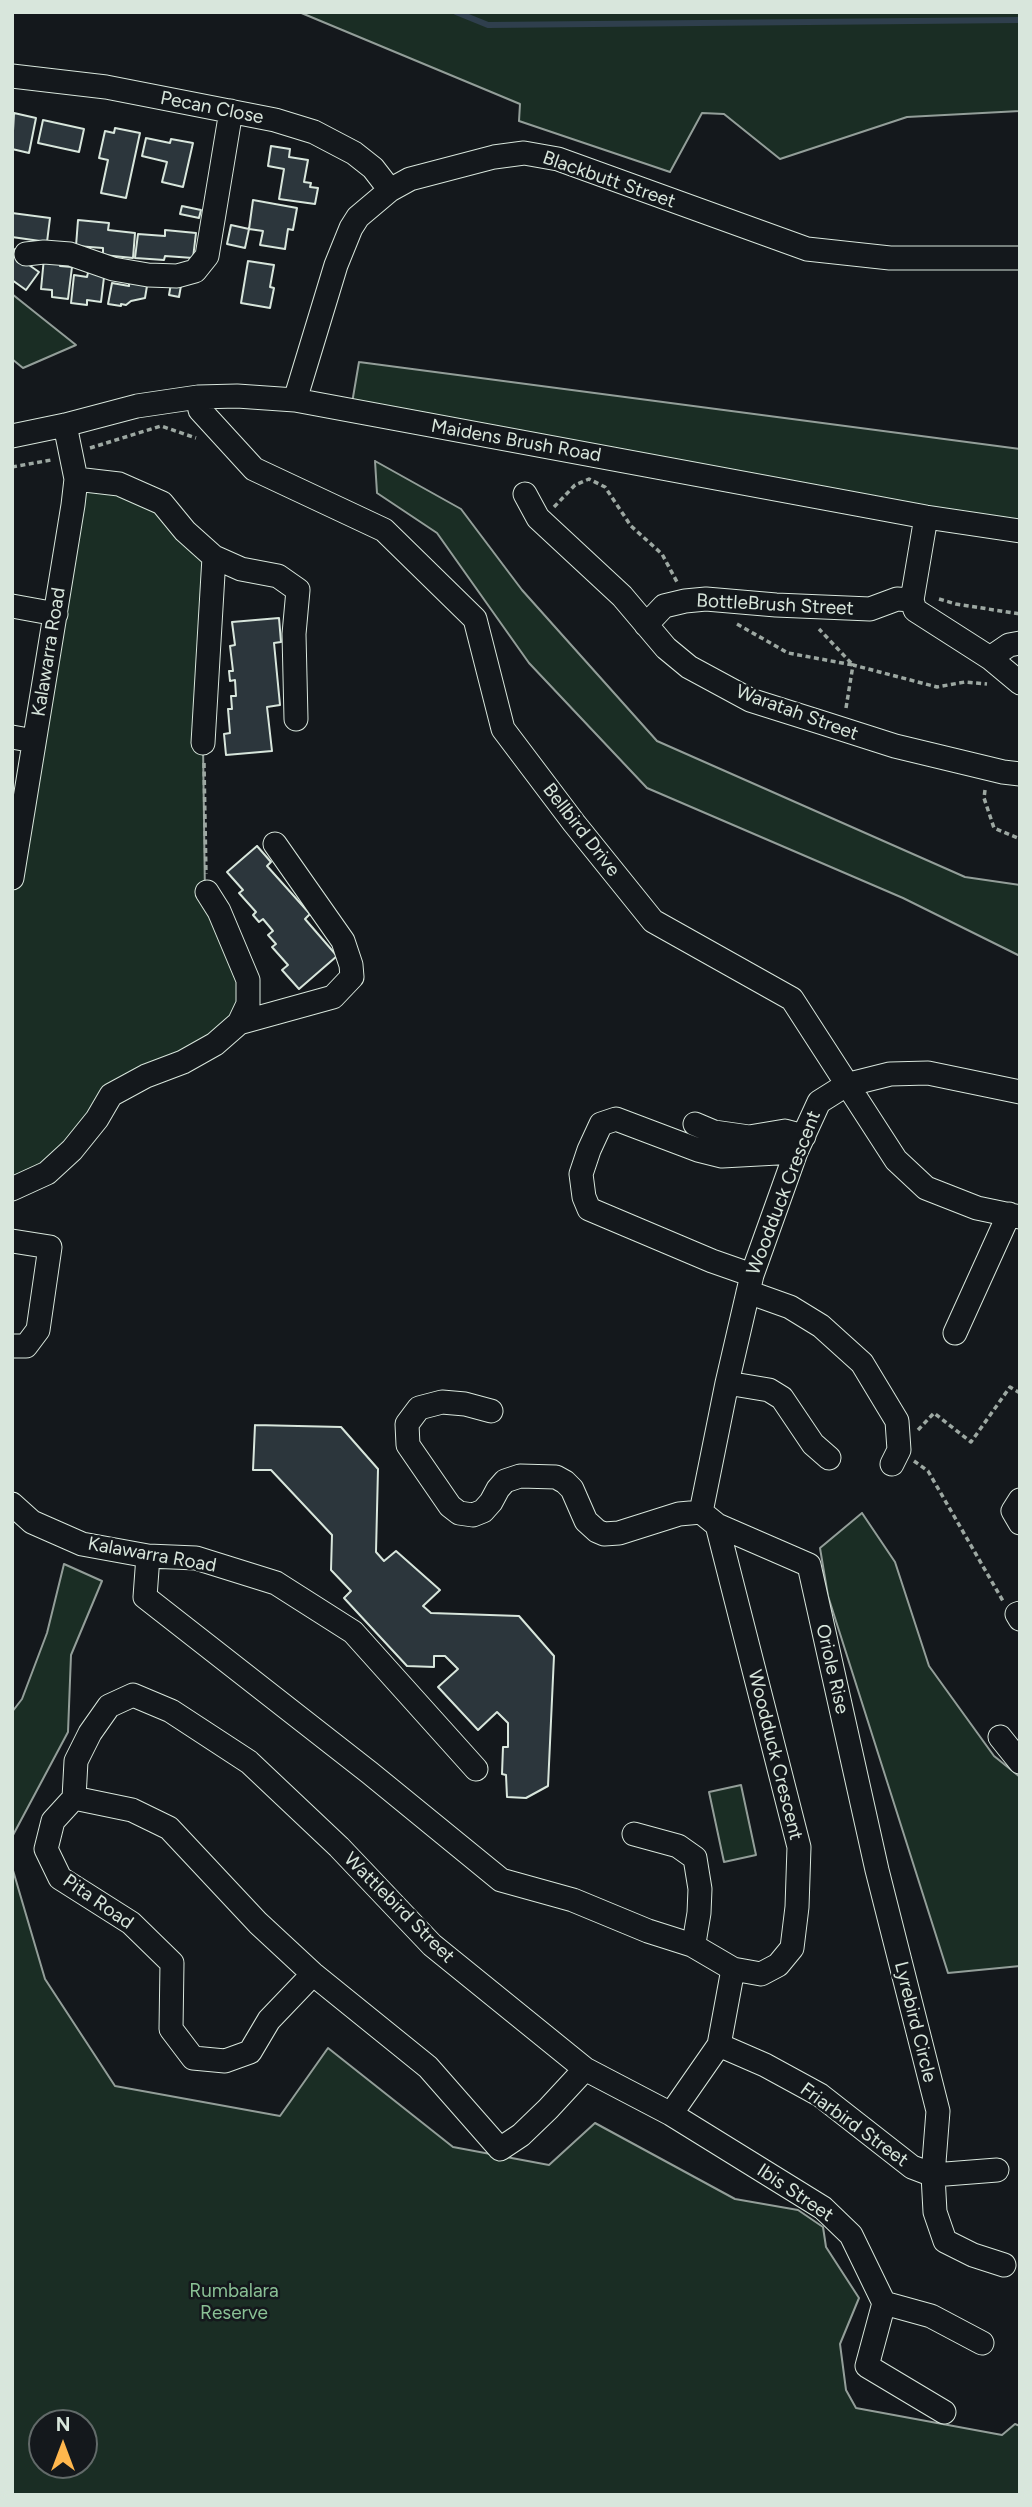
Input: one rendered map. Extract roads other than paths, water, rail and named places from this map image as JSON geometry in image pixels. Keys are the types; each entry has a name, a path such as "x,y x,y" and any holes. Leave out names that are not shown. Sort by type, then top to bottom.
{"street":[{"name":"Pecan Close","path":"12,76 106,87 275,120 314,132 335,142 373,168 390,190"},
{"path":"26,254 70,254 113,268 148,275 177,276 195,271 207,256 231,111"},
{"name":"Blackbutt Street","path":"295,400 328,290 351,228 367,208 410,179 494,157 524,153 558,159 807,249 890,257 1020,258"},
{"name":"Maidens Brush Road","path":"12,436 137,406 198,397 237,396 295,400 926,517 1020,531"},
{"name":"Bellbird Drive","path":"198,397 200,410 254,469 384,530 475,619 503,729 653,921 792,999 896,1160 926,1188 977,1208 1014,1215"},
{"name":"Kalawarra Road","path":"12,878 23,739 56,614 86,479 73,456 65,425"},
{"path":"86,479 119,484 162,503 185,531 214,557 241,569 278,576 298,590 294,634 296,719"},
{"name":"Waratah Street","path":"525,494 538,518 622,596 666,648 689,667 750,699 842,729 895,746 1020,774"},
{"path":"926,517 912,600 915,610 989,658 1020,683"},
{"path":"203,743 214,557"},
{"name":"BottleBrush Street","path":"646,625 664,606 706,599 870,609 897,599 912,600"},
{"path":"12,606 56,614"},
{"path":"989,658 1009,645 1020,643"},
{"path":"239,1023 333,997 352,977 343,941 275,844"},
{"path":"12,1189 47,1173 72,1150 97,1119 111,1095 215,1044 239,1023 248,1004 248,980 219,911 207,892"},
{"path":"846,1085 890,1074 928,1073 1020,1092"},
{"name":"Woodduck Crescent","path":"148,1556 145,1597 370,1773 501,1880 573,1900 648,1931 692,1945 733,1969 761,1974 778,1965 792,1948 797,1907 799,1847 709,1518 727,1383 750,1284 800,1144 819,1102 846,1085"},
{"path":"800,1144 722,1156 698,1150 616,1119 601,1124 589,1150 581,1174 584,1197 589,1209 712,1261 821,1326 848,1348 862,1363 897,1422 895,1457"},
{"path":"695,1124 714,1132 749,1137 785,1131 800,1144"},
{"path":"955,1333 1014,1215"},
{"path":"12,1241 50,1247 38,1330 26,1346 12,1346"},
{"path":"727,1383 769,1390 782,1398 813,1444 829,1458"},
{"path":"491,1411 442,1402 419,1408 407,1424 408,1446 450,1506 459,1513 473,1515 484,1511 505,1481 520,1476 556,1477 565,1482 572,1489 586,1521 604,1534 619,1533 679,1514 709,1518"},
{"path":"1020,1500 1013,1511 1020,1523"},
{"name":"Kalawarra Road","path":"12,1504 32,1522 82,1544 148,1556 196,1558 276,1583 353,1632 476,1769"},
{"name":"Oriole Rise","path":"709,1518 808,1565 877,1870"},
{"name":"Wattlebird Street","path":"75,1798 76,1761 90,1732 109,1706 134,1695 171,1711 249,1762 339,1847 432,1945 585,2069 671,2114"},
{"path":"1000,1737 1020,1762"},
{"path":"75,1798 132,1810 169,1828 258,1923 313,1974 428,2067 500,2149 521,2135 585,2069"},
{"name":"Pita Road","path":"75,1798 53,1821 46,1849 60,1878 131,1923 172,1963 171,2029 193,2058 225,2060 250,2052 269,2020 313,1974"},
{"path":"634,1834 678,1846 695,1858 700,1889 699,1913 692,1945"},
{"name":"Lyrebird Circle","path":"877,1870 938,2111 933,2175 935,2213 945,2241 973,2255 1004,2265"},
{"path":"671,2114 719,2045 733,1969"},
{"name":"Friarbird Street","path":"719,2045 765,2065 820,2095 912,2167 933,2175 997,2170"},
{"name":"Ibis Street","path":"671,2114 824,2208 851,2235 884,2303"},
{"path":"944,2412 867,2366 884,2303 930,2316 982,2343"}],"waterway":[{"path":"456,12 488,25 1020,20"}],"park label":[{"name":"Rumbalara Reserve","path":"234,2302"}]}
